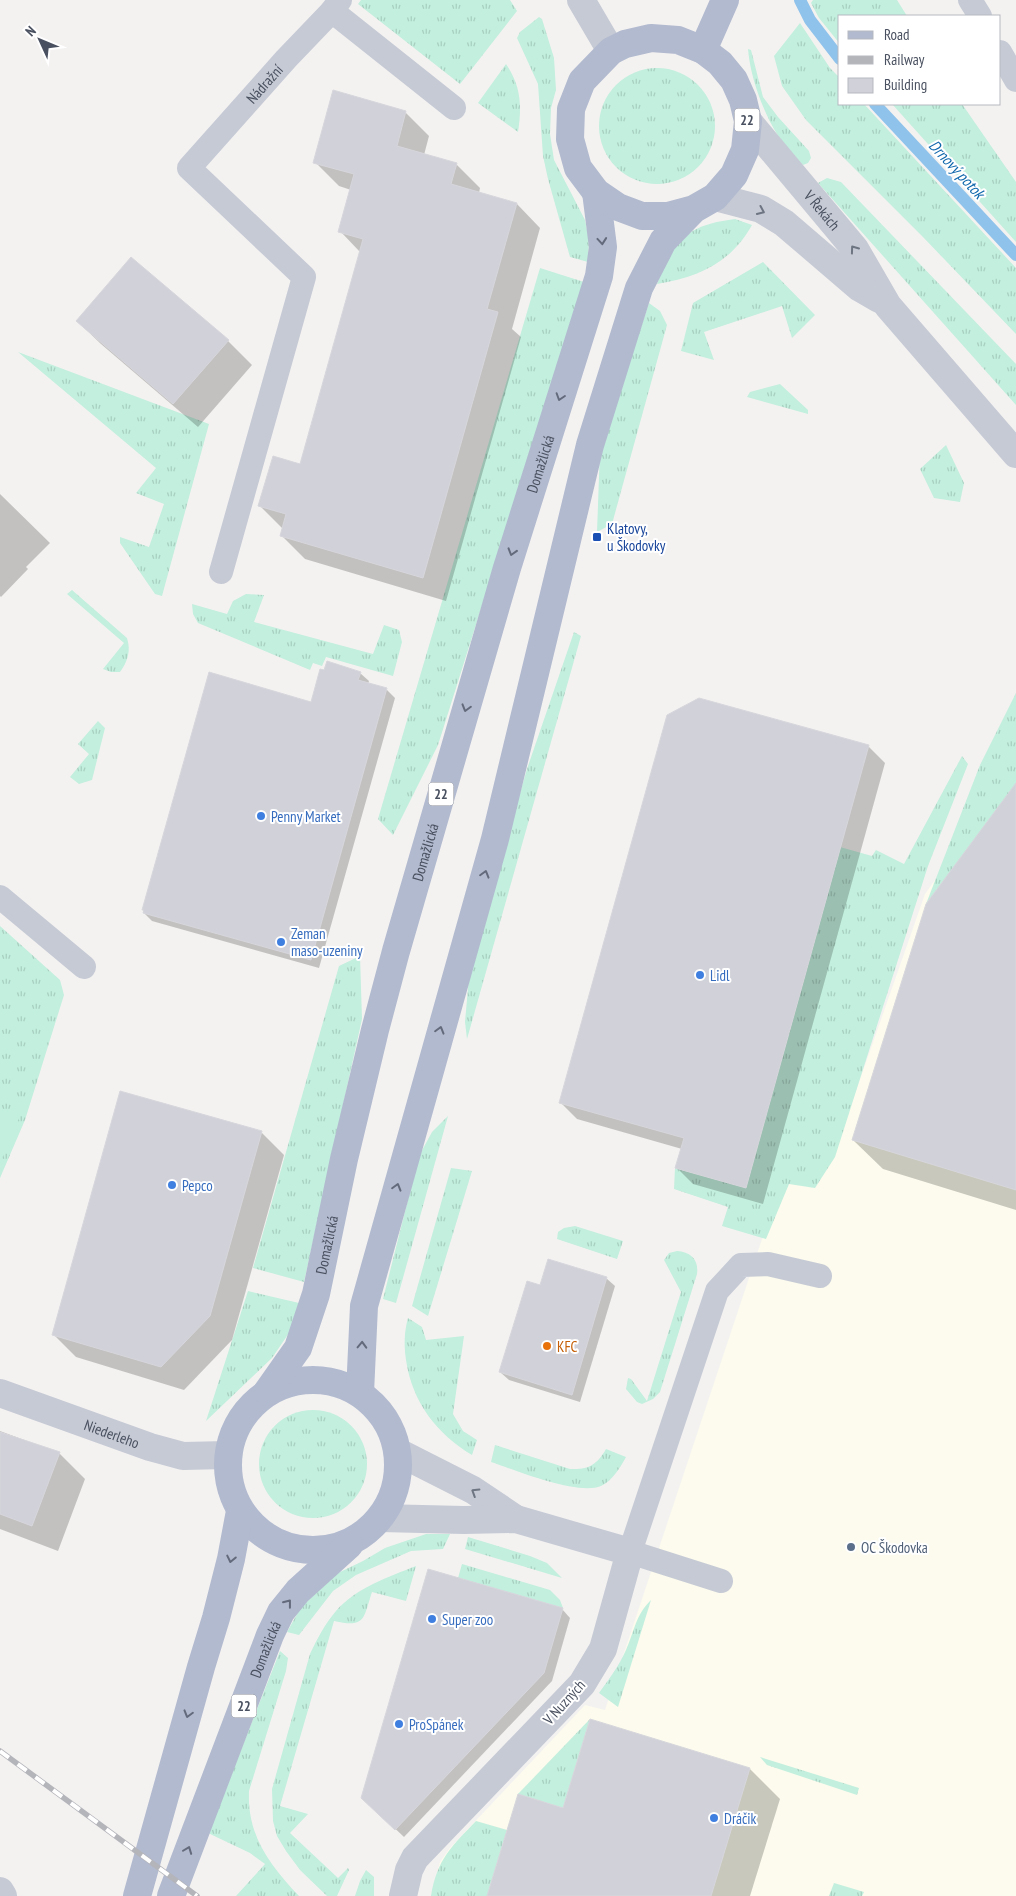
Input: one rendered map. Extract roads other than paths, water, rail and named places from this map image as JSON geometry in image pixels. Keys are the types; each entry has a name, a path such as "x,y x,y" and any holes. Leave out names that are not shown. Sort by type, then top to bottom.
{"main road":[{"path":"703,50 725,0"},
{"name":"Domažlická","path":"360,1393 364,1306 495,839 590,445 639,288 663,241 704,203 734,175 745,150 748,122 743,100 734,80 720,63 703,50 678,40 651,38 625,44 611,51 582,81 571,109 570,139 578,168 596,192 618,207 642,216 668,216 704,203"},
{"name":"Domažlická","path":"267,1392 298,1348 316,1294 346,1150 396,951 507,568 600,276 603,247 596,192"},
{"name":"22","path":"314,1379 338,1383 360,1393 378,1409 391,1429 398,1452 398,1475 392,1498 380,1518 368,1531 354,1541 330,1549 304,1550 279,1544 257,1531 240,1511 228,1484 228,1454 234,1430 248,1409 267,1392 290,1382 314,1379"},
{"path":"137,1896 216,1618 231,1559 240,1511"},
{"name":"Domažlická","path":"170,1896 270,1635 281,1612 298,1591 354,1541"}],"street":[{"path":"581,0 611,51"},
{"name":"V Řekách","path":"748,122 855,249 888,306 1016,454"},
{"name":"V Řekách","path":"704,203 760,209 779,220 815,248 860,288 888,306"},
{"name":"Niederleho","path":"0,1393 150,1447 183,1456 228,1454"},
{"path":"398,1452 473,1490 516,1519"},
{"path":"380,1518 516,1519 630,1552"},
{"name":"V Nuzných","path":"403,1896 409,1870 415,1858 582,1684 603,1649 630,1552"},
{"path":"0,1891 3,1896"}],"lane":[{"path":"970,0 979,15"},
{"path":"336,6 454,108"},
{"name":"Nádražní","path":"221,572 304,277 189,168 336,6"},
{"path":"1001,54 1016,80"},
{"path":"0,898 84,967"},
{"path":"721,1581 630,1552 717,1291 741,1265 768,1264 820,1276"}],"waterway":[{"name":"Drnový potok","path":"800,0 810,20 838,56"},
{"name":"Drnový potok","path":"876,105 1016,255"}],"railway":[{"path":"0,1751 197,1896"}],"place":[{"name":"Klatovy, u Škodovky","path":"597,537"},
{"name":"Penny Market","path":"261,816"},
{"name":"Zeman maso-uzeniny","path":"281,942"},
{"name":"Lidl","path":"700,975"},
{"name":"Pepco","path":"172,1185"},
{"name":"KFC","path":"547,1346"},
{"name":"OC Škodovka","path":"851,1547"},
{"name":"Super zoo","path":"432,1619"},
{"name":"ProSpánek","path":"399,1724"},
{"name":"Dráčik","path":"714,1818"}]}
